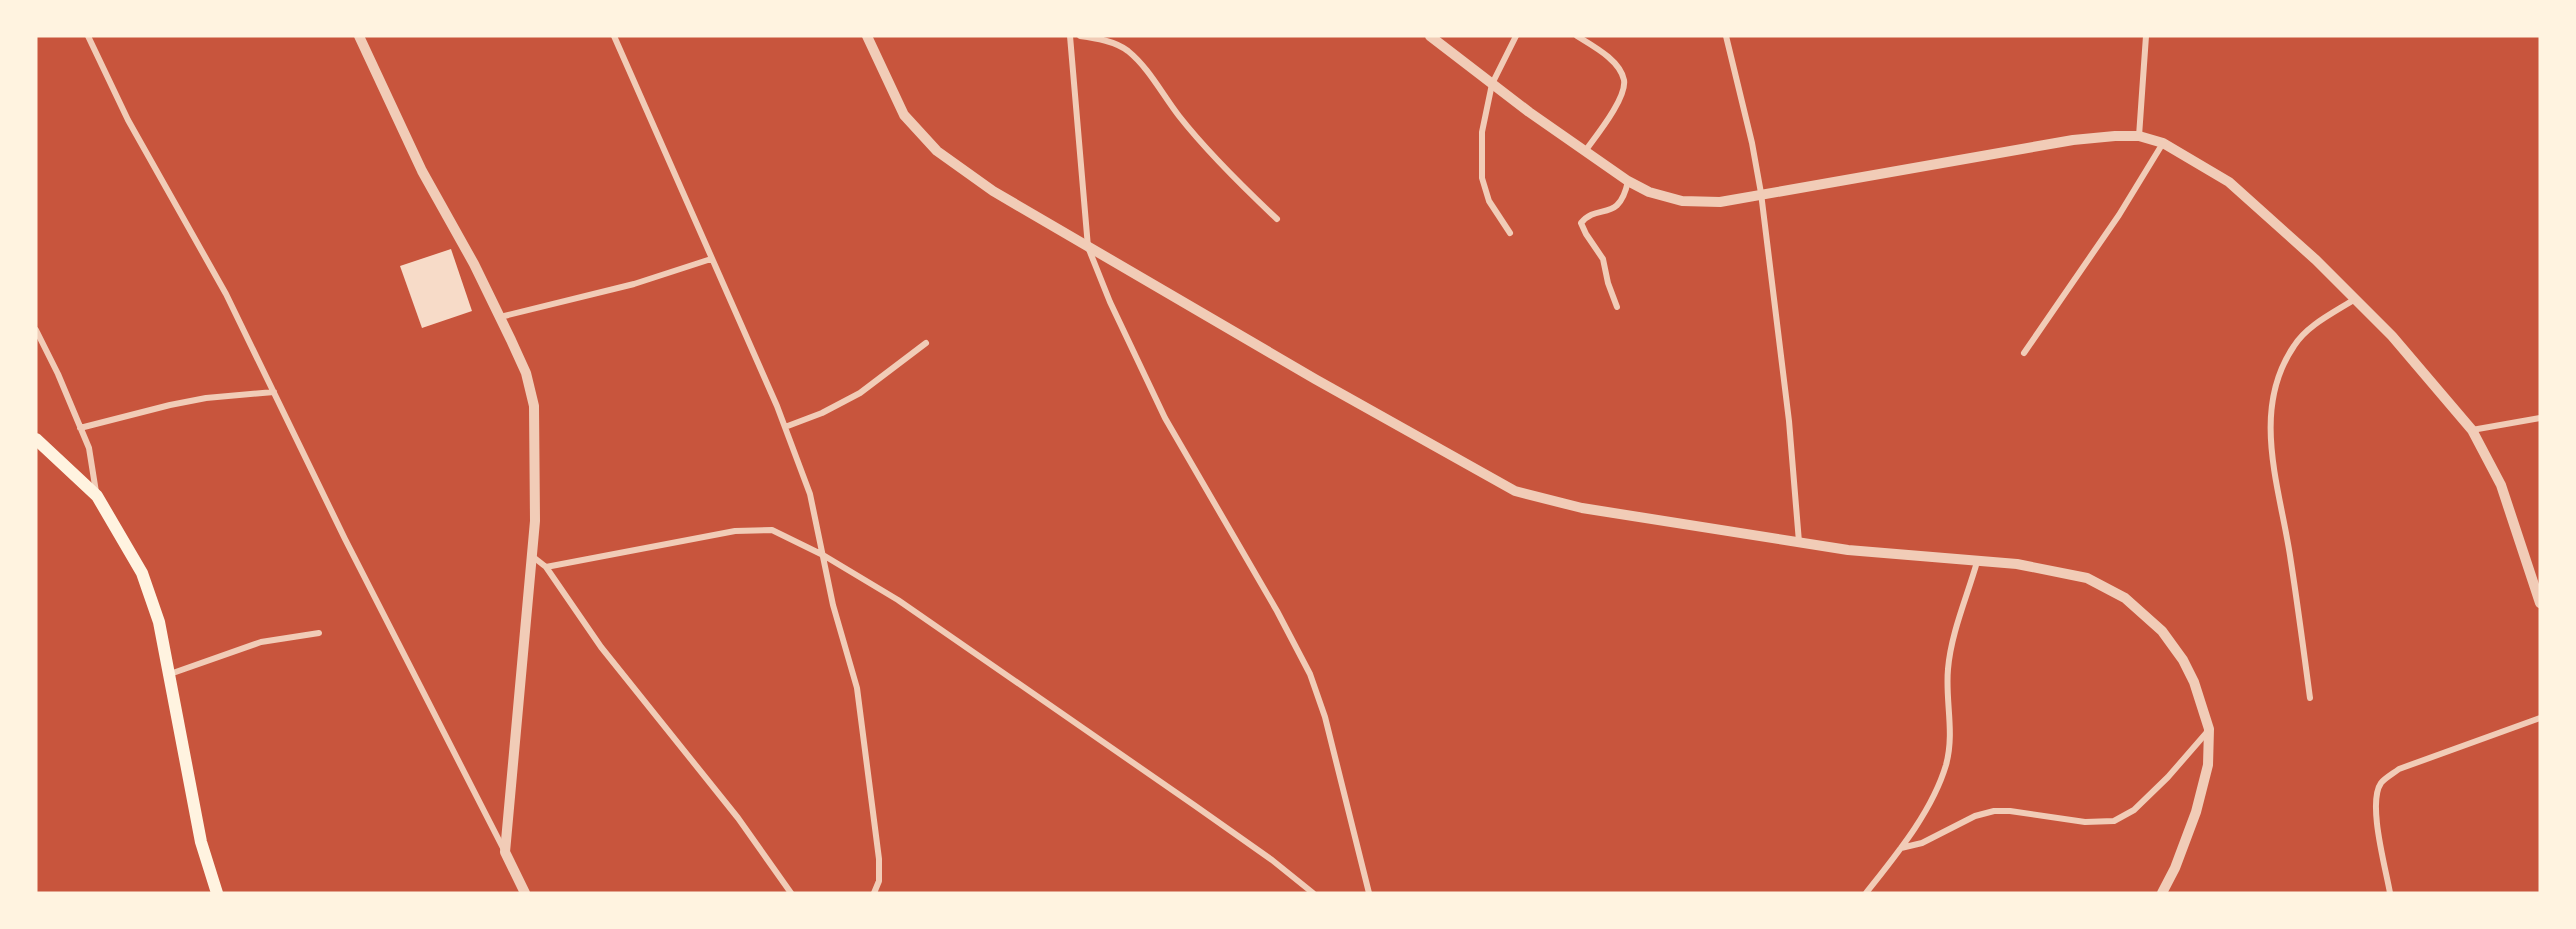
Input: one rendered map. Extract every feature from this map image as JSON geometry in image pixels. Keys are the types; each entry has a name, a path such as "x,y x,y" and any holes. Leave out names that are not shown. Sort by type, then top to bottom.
{"main road":[{"path":"36,439 97,496 142,573 159,622 201,842 217,893"}],"street":[{"path":"88,36 128,120 226,294 345,538 525,893"},
{"path":"359,36 422,171 474,264 500,317 526,373 534,406 535,521 505,852"},
{"path":"614,36 785,427 810,494 833,605 857,688 879,859 879,881 874,893"},
{"path":"867,36 904,115 937,151 993,191 1315,379 1515,492 1582,508 1848,550 2017,564 2087,578 2125,598 2162,632 2183,660 2194,682 2209,729 2208,765 2196,812 2175,868 2162,893"},
{"path":"1070,36 1089,247 1110,302 1165,418 1277,611 1310,674 1325,717 1369,893"},
{"path":"1080,36 1098,39 1126,50 1150,74 1179,116 1247,191 1277,219"},
{"path":"1430,36 1492,84 1628,181 1649,192 1682,201 1720,202 2073,140 2139,136 2163,143 2229,182 2267,214 2392,336 2472,430 2501,485 2540,603"},
{"path":"1510,233 1489,201 1482,178 1482,132 1492,84 1516,36"},
{"path":"1577,36 1603,53 1620,71 1624,81 1618,101 1586,150"},
{"path":"1726,36 1752,143 1761,193 1789,421 1799,542"},
{"path":"2139,136 2146,36"},
{"path":"2024,353 2119,215 2163,143"},
{"path":"1617,307 1608,283 1603,259 1581,223 1587,216 1610,212 1623,197 1628,181"},
{"path":"500,317 634,284 711,259"},
{"path":"2310,698 2291,560 2273,470 2269,418 2278,374 2295,344 2316,324 2355,299"},
{"path":"36,330 89,448 97,496"},
{"path":"785,427 822,413 860,393 926,343"},
{"path":"80,428 206,398 274,392"},
{"path":"2472,430 2540,418"},
{"path":"546,567 754,529 772,530 822,555 898,600 1272,860 1313,893"},
{"path":"531,556 546,567 601,647 738,818 791,893"},
{"path":"1866,893 1901,848 1931,800 1946,766 1951,741 1948,670 1953,641 1977,562"},
{"path":"170,674 261,642 319,633"},
{"path":"2390,893 2377,819 2377,796 2381,783 2399,769 2540,718"},
{"path":"1901,848 1922,843 1975,816 1994,811 2010,811 2085,822 2114,821 2133,810 2168,777 2209,729"}],"building":[{"path":"451,249 472,311 422,328 400,266"}]}
